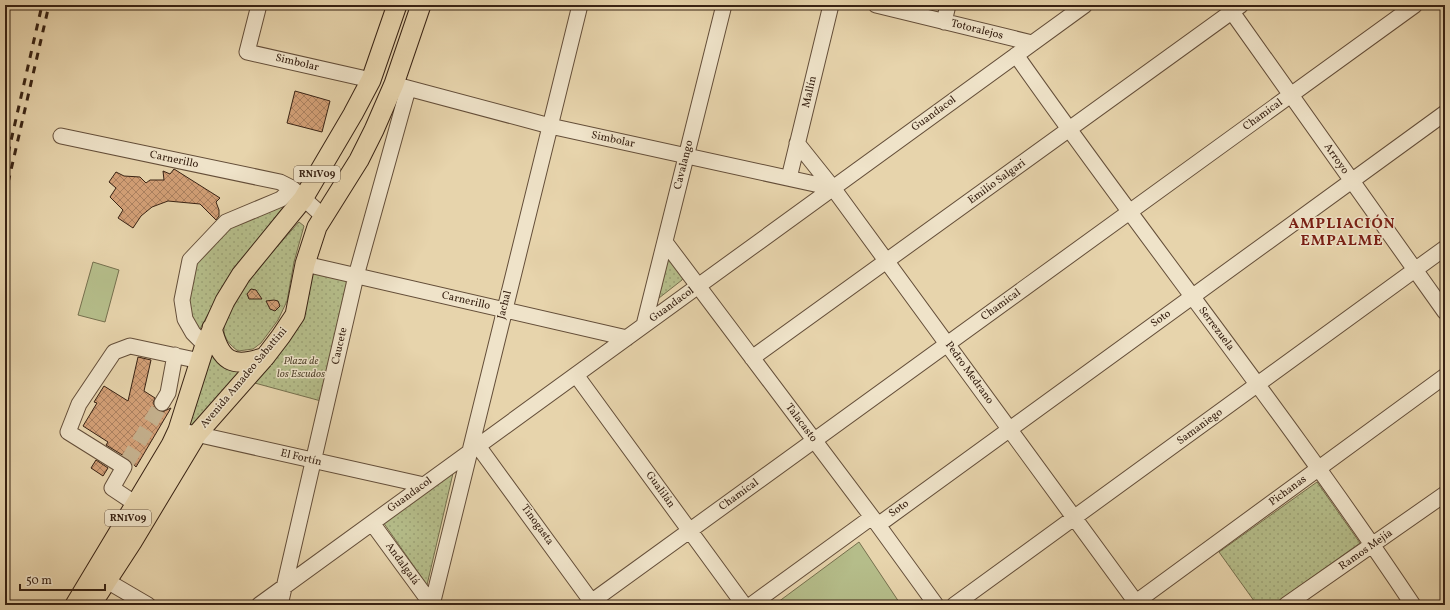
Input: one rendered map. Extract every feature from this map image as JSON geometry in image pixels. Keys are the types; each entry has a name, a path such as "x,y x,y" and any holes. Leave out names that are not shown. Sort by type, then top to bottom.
{"main road":[{"name":"RN1V09","path":"75,605 136,504 178,430 206,344 225,301 241,275 353,114 371,80 397,5"},
{"name":"Avenida Amadeo Sabattini","path":"91,605 197,434 264,357 281,336 294,315 305,264 317,227 359,160 401,86 421,5"},
{"path":"206,344 216,345 224,355 234,362 250,362 264,357"}],"street":[{"name":"Simbolar","path":"259,5 247,52 371,80"},
{"name":"Jachal","path":"432,605 473,450 504,310 580,5"},
{"name":"Cavalango","path":"644,325 724,5"},
{"name":"Mallín","path":"789,178 831,5"},
{"name":"Totoralejos","path":"876,5 1032,43"},
{"path":"944,22 948,5"},
{"name":"Guandacol","path":"259,605 1085,5"},
{"name":"Chamical","path":"591,604 1415,5"},
{"name":"Arroyo","path":"1233,7 1291,95 1445,312"},
{"name":"Emilio Salgari","path":"752,358 888,262 1069,130 1233,7"},
{"name":"Serrezuela","path":"1016,55 1129,213 1319,469 1373,545 1413,605"},
{"name":"Simbolar","path":"401,86 550,126 834,188"},
{"name":"Caucete","path":"280,605 401,86"},
{"name":"Soto","path":"751,605 1010,429 1445,113"},
{"name":"Carnerillo","path":"61,136 280,182 323,216"},
{"name":"Pedro Medrano","path":"798,143 834,188 1010,429 1135,604"},
{"path":"136,504 112,488 126,465 68,432 79,404 114,352 130,346 175,355 206,344 194,333 185,319 182,300 190,260 226,222 281,198 297,194"},
{"name":"Talacasto","path":"665,242 875,521 936,605"},
{"name":"Samaniego","path":"954,605 1445,248"},
{"name":"Carnerillo","path":"305,264 626,338"},
{"path":"162,402 168,393 175,355"},
{"name":"Gualilán","path":"576,375 744,605"},
{"name":"Pichanas","path":"1135,604 1445,376"},
{"name":"El Fortín","path":"178,430 314,462 424,485"},
{"name":"Tinogasta","path":"473,450 591,604"},
{"name":"Ramos Mejía","path":"1286,605 1445,494"},
{"name":"Andalgalá","path":"372,523 432,605"},
{"path":"107,581 148,605"}],"green space":[{"path":"285,205 229,280 200,329 194,324 186,310 190,260 226,222"},
{"path":"299,222 304,226 294,262 287,301 278,320 261,343 253,349 238,351 230,344 224,332 227,317 233,303 267,258"},
{"path":"666,258 671,259 684,275 682,280 659,298 655,298"},
{"path":"93,262 119,270 105,322 78,315"},
{"name":"Plaza de los Escudos","path":"309,271 349,280 321,401 251,382"},
{"path":"211,353 242,371 192,429 181,427"},
{"path":"454,469 427,585 383,522"},
{"path":"1317,482 1360,543 1273,605 1257,605 1219,552"},
{"path":"859,542 901,605 774,605"}],"building":[{"path":"295,91 330,101 322,132 287,123"},
{"path":"174,169 220,198 216,202 219,210 219,216 216,220 200,204 168,201 152,207 141,216 133,228 118,218 123,210 110,197 116,188 109,182 116,172 124,176 140,177 146,183 150,180 164,180 163,171 170,174"},
{"path":"251,289 256,290 262,299 249,299 247,294"},
{"path":"266,301 278,301 280,306 275,311 270,309"},
{"path":"138,357 151,360 144,391 155,398 153,403 157,410 162,412 171,408 136,467 129,459 106,445 108,442 83,426 97,403 94,402 104,386 128,401"},
{"path":"96,460 108,468 103,476 91,468"}],"tunnel":[{"path":"127,462 162,403"}],"railway":[{"path":"5,167 42,5"},
{"path":"5,196 49,5"}],"district":[{"name":"AMPLIACIÓN EMPALME","path":"1342,232"}]}
